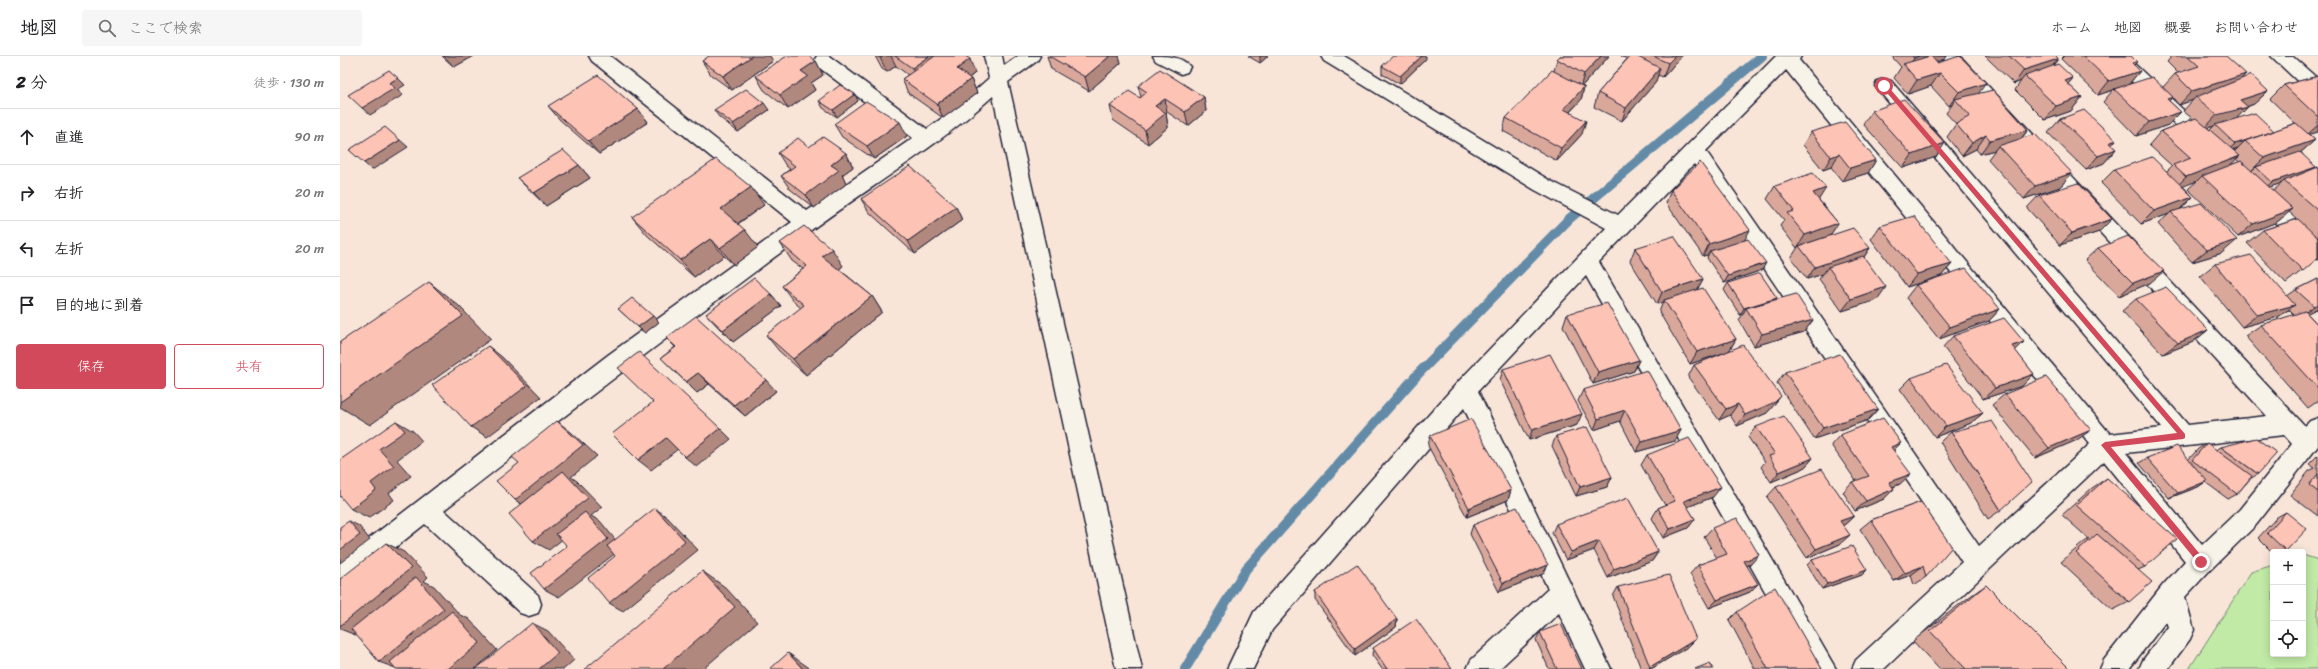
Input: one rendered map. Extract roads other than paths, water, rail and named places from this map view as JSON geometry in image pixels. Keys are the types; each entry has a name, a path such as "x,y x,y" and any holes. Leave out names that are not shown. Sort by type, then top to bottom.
{"street":[{"path":"598,56 807,222"},
{"path":"993,56 1129,669"},
{"path":"340,576 428,510 616,362 807,222 959,116 998,80 1031,56"},
{"path":"1162,56 1181,67"},
{"path":"1330,56 1542,185 1620,226"},
{"path":"1949,56 2288,424 2312,436 2248,517 2201,562 2172,594 2113,669"},
{"path":"2115,56 2216,153"},
{"path":"2280,56 2318,89"},
{"path":"1240,669 1263,621 1466,389 1620,226 1788,57 2201,562"},
{"path":"823,61 927,139"},
{"path":"1884,86 2183,436"},
{"path":"1696,151 1977,564"},
{"path":"2250,186 2318,251"},
{"path":"1588,261 1823,669"},
{"path":"1466,389 1598,669"},
{"path":"1866,669 2105,445 2288,424"},
{"path":"428,510 529,604"},
{"path":"1480,669 1562,593"},
{"path":"2152,669 2181,630 2172,594"}],"waterway":[{"path":"1185,669 1246,569 1417,375 1569,219 1762,56"}]}
